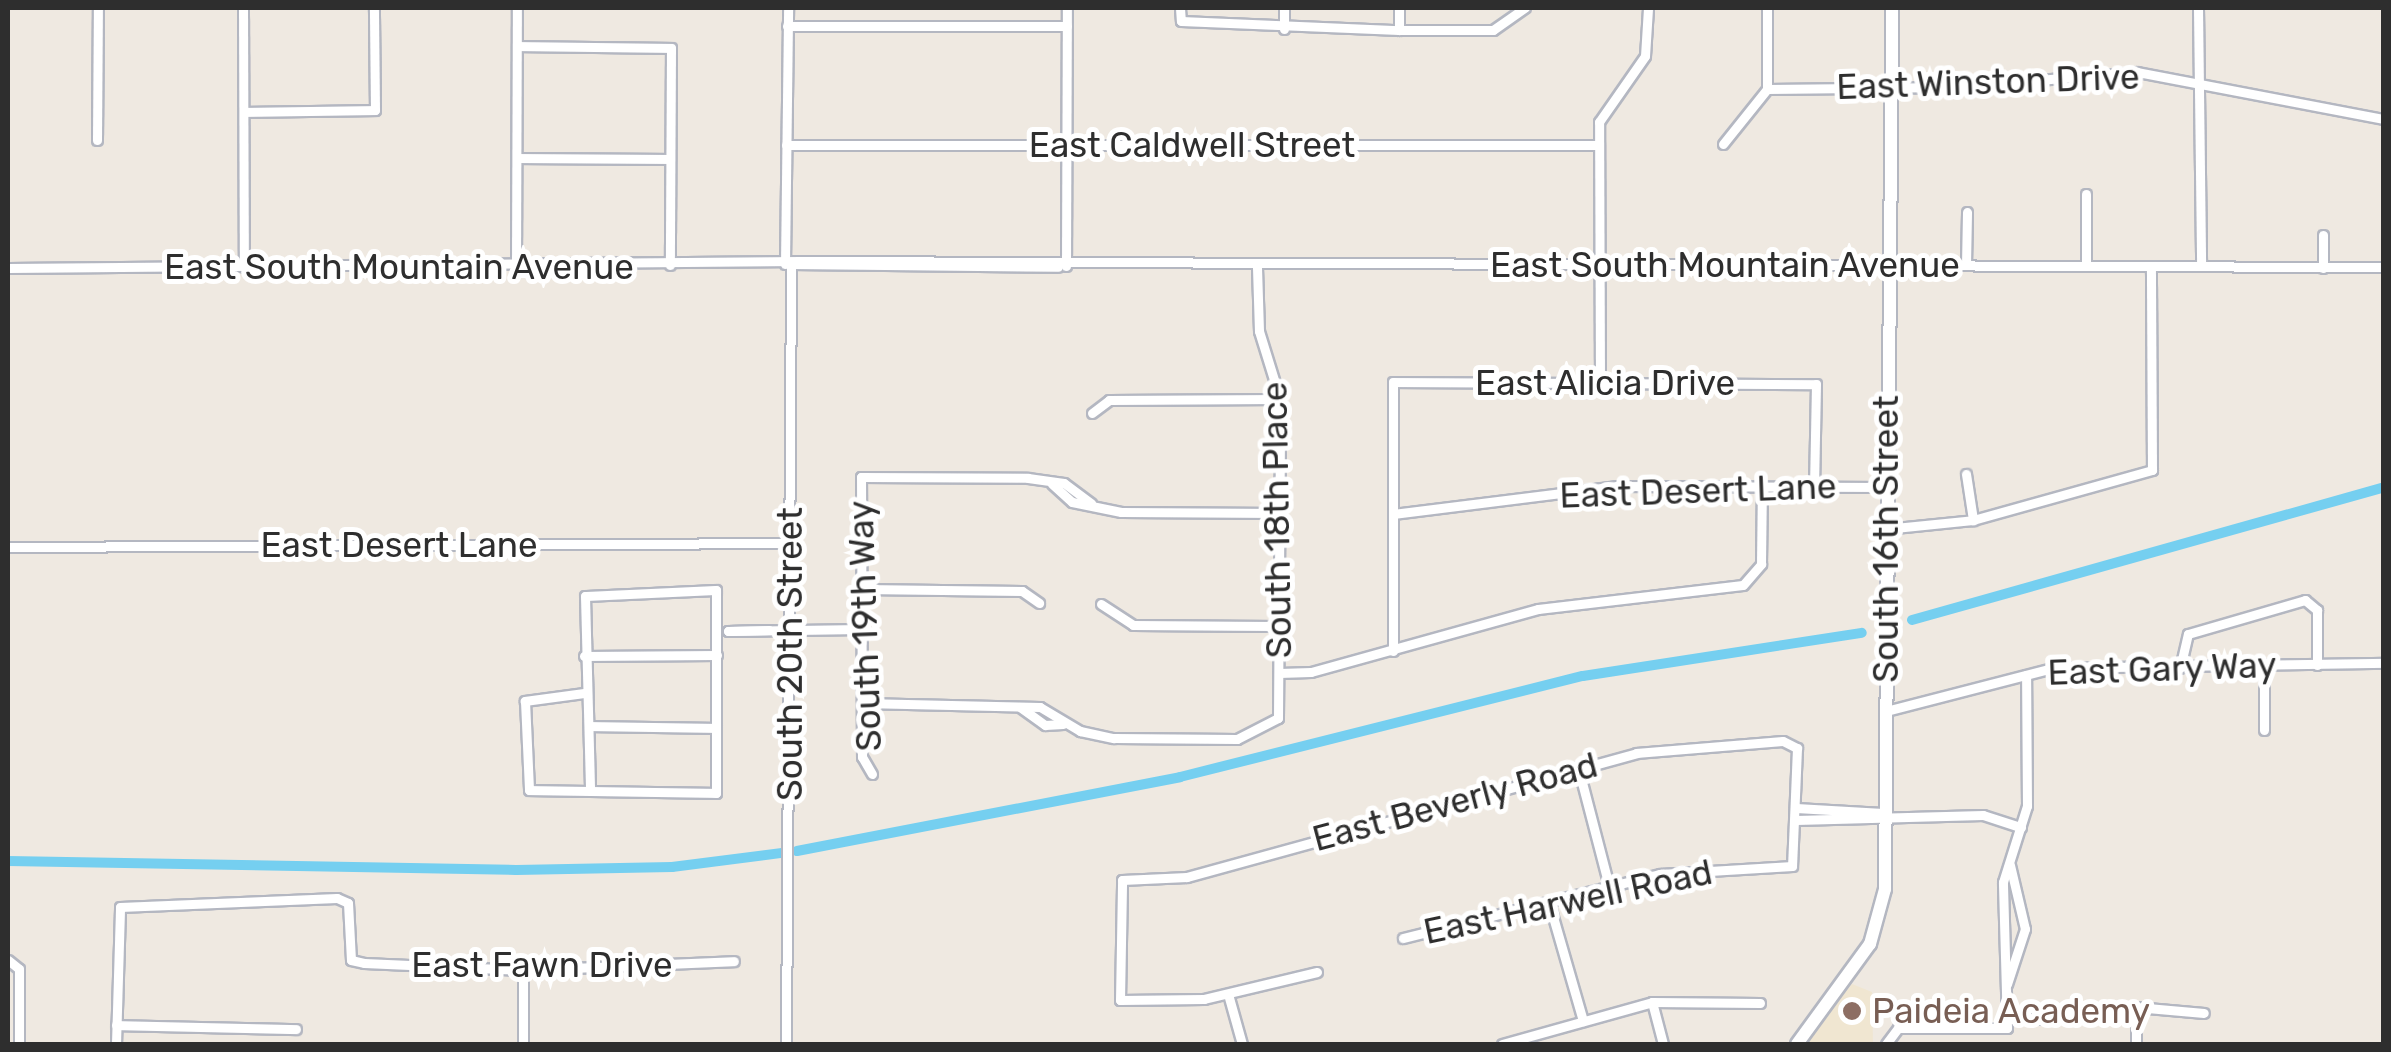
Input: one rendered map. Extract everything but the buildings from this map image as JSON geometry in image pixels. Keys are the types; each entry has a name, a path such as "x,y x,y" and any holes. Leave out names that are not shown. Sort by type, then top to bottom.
{"main road":[{"name":"South 16th Street","path":"1797,1044 1870,944 1885,889 1885,487 1892,8"}],"street":[{"path":"98,8 98,140"},
{"path":"244,8 244,266"},
{"path":"244,112 375,110 374,8"},
{"path":"516,268 517,8"},
{"name":"South 20th Street","path":"786,1044 790,630 788,8"},
{"path":"1066,266 1067,8"},
{"path":"1180,8 1181,20 1284,30 1493,30 1526,8"},
{"path":"1284,8 1284,30"},
{"path":"1399,8 1399,30"},
{"path":"1600,383 1597,144 1606,106 1645,56 1648,8"},
{"path":"1724,144 1767,89 1767,8"},
{"path":"2198,8 2201,266"},
{"path":"786,26 1067,26"},
{"path":"517,46 671,48 670,264"},
{"name":"East Winston Drive","path":"1767,89 1891,88 2086,71 2200,86 2384,119"},
{"name":"East Caldwell Street","path":"786,145 1597,144"},
{"path":"518,158 670,159"},
{"path":"2086,194 2086,266"},
{"path":"1966,265 1967,212"},
{"path":"2323,268 2324,234"},
{"name":"East South Mountain Avenue","path":"8,268 516,268 670,264 788,264 802,270 1066,266 2384,267"},
{"name":"South 18th Place","path":"862,703 1040,707 1063,724 1114,738 1237,739 1278,718 1280,399 1259,331 1257,266"},
{"path":"1885,529 1973,520 2152,470 2150,266"},
{"name":"East Alicia Drive","path":"1393,514 1393,382 1816,384 1814,487"},
{"path":"1092,413 1108,400 1280,399"},
{"path":"1966,474 1973,520"},
{"name":"South 19th Way","path":"872,774 862,757 861,477 1028,478 1064,483 1091,504 1121,512 1280,513"},
{"name":"East Desert Lane","path":"1393,514 1617,486 1885,487"},
{"path":"1279,673 1393,651 1538,609 1755,579 1762,487"},
{"path":"1393,514 1393,651"},
{"name":"East Desert Lane","path":"8,547 790,544"},
{"path":"862,589 1022,591 1039,603"},
{"path":"584,693 524,701 524,783 529,790 590,791 716,793 716,655 722,631 716,590 592,590 585,596 584,693 590,726 590,791"},
{"path":"2180,668 2188,634 2314,603 2317,664"},
{"path":"1101,604 1133,625 1278,626"},
{"path":"722,631 862,630"},
{"path":"584,656 716,655"},
{"name":"East Gary Way","path":"1886,711 2026,675 2384,664"},
{"path":"2264,666 2264,730"},
{"path":"2007,1023 2002,882 2021,827 2026,675"},
{"path":"590,726 716,728"},
{"name":"East Beverly Road","path":"1228,994 1166,1004 1120,1000 1122,880 1187,877 1578,767 1686,746 1791,743 1796,814"},
{"path":"1578,767 1609,886"},
{"path":"1796,814 1983,815 2021,827"},
{"name":"East Harwell Road","path":"1403,938 1609,886 1711,868 1792,866 1796,814"},
{"path":"2006,987 2024,929 2010,862"},
{"name":"East Fawn Drive","path":"116,1025 120,908 294,898 348,903 351,960 522,970 734,961"},
{"path":"1549,903 1583,1021"},
{"path":"10,960 19,1044"},
{"path":"522,970 523,1044"},
{"path":"1242,1044 1228,994 1317,972"},
{"path":"1652,1002 1663,1044"},
{"path":"1502,1044 1652,1002 1760,1003"},
{"path":"2136,1044 2136,1007 2204,1013"},
{"path":"1886,1044 1888,1032 2038,1019"},
{"path":"116,1044 116,1025 296,1030"}],"shaded area":[{"name":"Paideia Academy","path":"1852,984 1872,992 1873,1044 1804,1044"}],"waterway":[{"path":"1912,620 2384,487"},
{"path":"797,851 1180,777 1583,676 1862,633"},
{"path":"8,861 516,870 672,867 782,853"}],"place":[{"name":"Paideia Academy","path":"1852,1011"}]}
